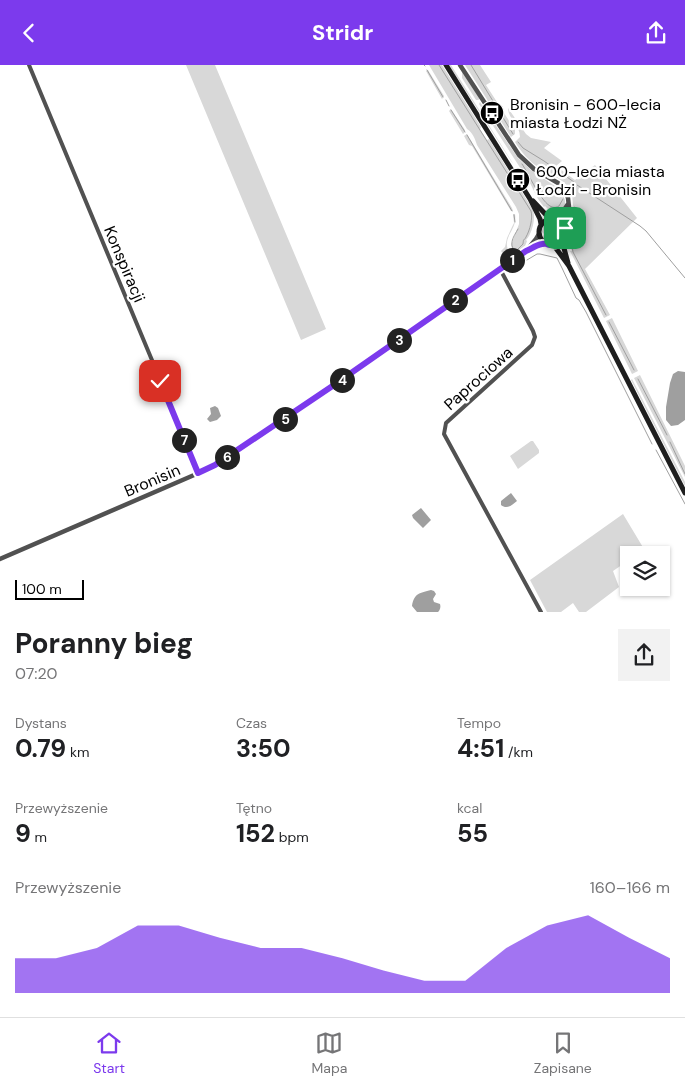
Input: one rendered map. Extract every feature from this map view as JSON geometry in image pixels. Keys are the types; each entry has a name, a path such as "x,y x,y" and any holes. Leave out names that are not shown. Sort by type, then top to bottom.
{"main road":[{"path":"446,65 530,199 541,224"},
{"path":"530,199 552,218 559,220 564,225 566,232 562,245 569,266 685,493"},
{"path":"552,218 541,224 538,234 542,240 555,247 569,266"},
{"path":"548,244 555,245 562,241"}],"street":[{"name":"Konspiracji","path":"29,65 198,473"},
{"path":"460,65 519,155 534,169 561,185 567,193 568,210 564,225"},
{"path":"552,218 563,212 568,203"},
{"name":"Bronisin","path":"526,251 538,234"},
{"name":"Bronisin","path":"0,559 215,465 526,251 541,244 548,244"},
{"name":"Paprociowa","path":"500,269 535,337 532,345 446,423 444,434 541,612"}],"shaded area":[{"path":"186,65 215,65 326,329 301,340"},
{"path":"429,65 442,65 481,127 480,129 487,140 489,139 533,210 534,221 532,230 525,246 517,253 513,252 511,245 519,224 519,214 516,207"},
{"path":"449,65 451,65 514,165 511,161"},
{"path":"465,65 480,65 491,82 486,85 515,130 515,134 511,137"},
{"path":"428,70 444,96 442,99 426,71"},
{"path":"462,72 480,99 476,100 462,78"},
{"path":"480,102 518,158 531,170 561,190 565,200 563,210 544,207 479,104"},
{"path":"508,108 526,134 531,138 551,142 544,148 562,161 556,166 575,180 595,165 637,218 585,269 610,315 604,318 570,251 572,251 570,246 573,219 571,213 573,188 569,188 559,179 539,168 523,153 515,142 520,137"},
{"path":"451,109 465,130 463,134 449,111"},
{"path":"467,134 513,211 511,211 472,146 469,145 464,136"},
{"path":"513,214 515,214 515,222 507,242 511,259 508,261 501,251 505,247 507,238 514,223"},
{"path":"548,222 556,223 561,227 559,230 562,232 561,236 557,241 552,242 543,237 543,228"},
{"path":"612,318 638,371 632,374 606,321"},
{"path":"678,371 685,372 685,420 678,425 671,426 666,420 666,407 673,374"},
{"path":"640,375 685,466 685,477 634,378"},
{"path":"631,380 685,482 685,486"},
{"path":"215,406 218,408 221,416 217,420 210,422 207,419 211,414 210,408"},
{"path":"531,441 539,450 539,453 518,469 510,456"},
{"path":"511,493 517,501 507,507 501,505 501,501"},
{"path":"421,508 431,520 423,528 412,515"},
{"path":"623,514 642,546 620,546 620,566 613,571 619,587 586,612 579,612 573,603 561,612 547,612 530,580"},
{"path":"431,590 436,594 433,599 434,602 440,604 438,612 417,612 412,606 414,598 421,593"}],"waterway":[{"path":"439,65 531,211 529,231 523,244 515,252"},
{"path":"471,65 513,134"},
{"path":"427,70 443,97"},
{"path":"446,100 449,106"},
{"path":"451,110 465,132"},
{"path":"467,135 512,211"},
{"path":"518,142 523,148 574,182"},
{"path":"522,164 548,204 552,207 557,207 563,199"},
{"path":"577,185 646,231 685,278"},
{"path":"575,207 573,252 606,315"},
{"path":"514,215 515,222"},
{"path":"515,251 512,243 518,229"},
{"path":"527,260 537,254 557,258 652,444"},
{"path":"494,270 508,260 509,256"},
{"path":"609,322 634,370"},
{"path":"638,379 667,435"},
{"path":"670,442 685,474"},
{"path":"656,450 685,504"}],"place":[{"name":"Bronisin - 600-lecia miasta Łodzi NŻ","path":"492,113"},
{"name":"600-lecia miasta Łodzi - Bronisin","path":"518,180"}],"route":[{"path":"160,381 198,473 215,465 331,387 526,251 541,244 555,245 562,241 566,232 565,228"}]}
